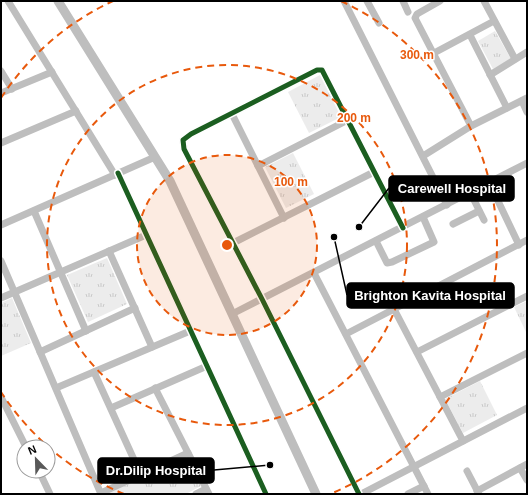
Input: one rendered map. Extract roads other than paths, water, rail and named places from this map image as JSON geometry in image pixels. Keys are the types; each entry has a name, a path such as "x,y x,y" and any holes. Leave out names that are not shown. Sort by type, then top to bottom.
{"street":[{"path":"8,1 116,174 146,235 266,494"},
{"path":"58,1 170,180 316,494"},
{"path":"344,1 447,205"},
{"path":"367,1 379,23"},
{"path":"403,1 408,12"},
{"path":"440,1 415,16 471,126"},
{"path":"484,1 515,59"},
{"path":"434,53 494,21"},
{"path":"470,35 507,108"},
{"path":"490,74 527,52"},
{"path":"403,228 322,70 183,140 184,149 262,299 360,494 527,408"},
{"path":"1,71 12,88"},
{"path":"1,93 52,72"},
{"path":"423,156 471,126 524,99 527,112"},
{"path":"1,143 76,111"},
{"path":"232,114 284,218"},
{"path":"258,166 348,120"},
{"path":"1,225 155,157"},
{"path":"232,314 403,228 488,182 527,163"},
{"path":"233,243 374,172"},
{"path":"346,334 525,242 488,182"},
{"path":"470,192 484,220"},
{"path":"34,211 86,331"},
{"path":"453,224 479,211"},
{"path":"376,241 387,262 392,262 434,242 423,217"},
{"path":"1,298 146,235"},
{"path":"109,251 152,347"},
{"path":"1,261 101,494 188,453"},
{"path":"314,273 428,494"},
{"path":"416,352 527,296"},
{"path":"40,352 135,308"},
{"path":"394,309 463,441"},
{"path":"56,388 190,330"},
{"path":"440,397 527,352"},
{"path":"111,408 206,366"},
{"path":"94,372 141,475"},
{"path":"155,388 208,491 196,494"},
{"path":"1,397 22,439"},
{"path":"467,472 478,492 524,466 527,480"},
{"path":"43,479 50,494"},
{"path":"408,494 424,486"}],"place":[{"name":"Carewell Hospital","path":"359,227"},
{"name":"Brighton Kavita Hospital","path":"334,237"},
{"name":"Dr.Dilip Hospital","path":"270,465"}]}
